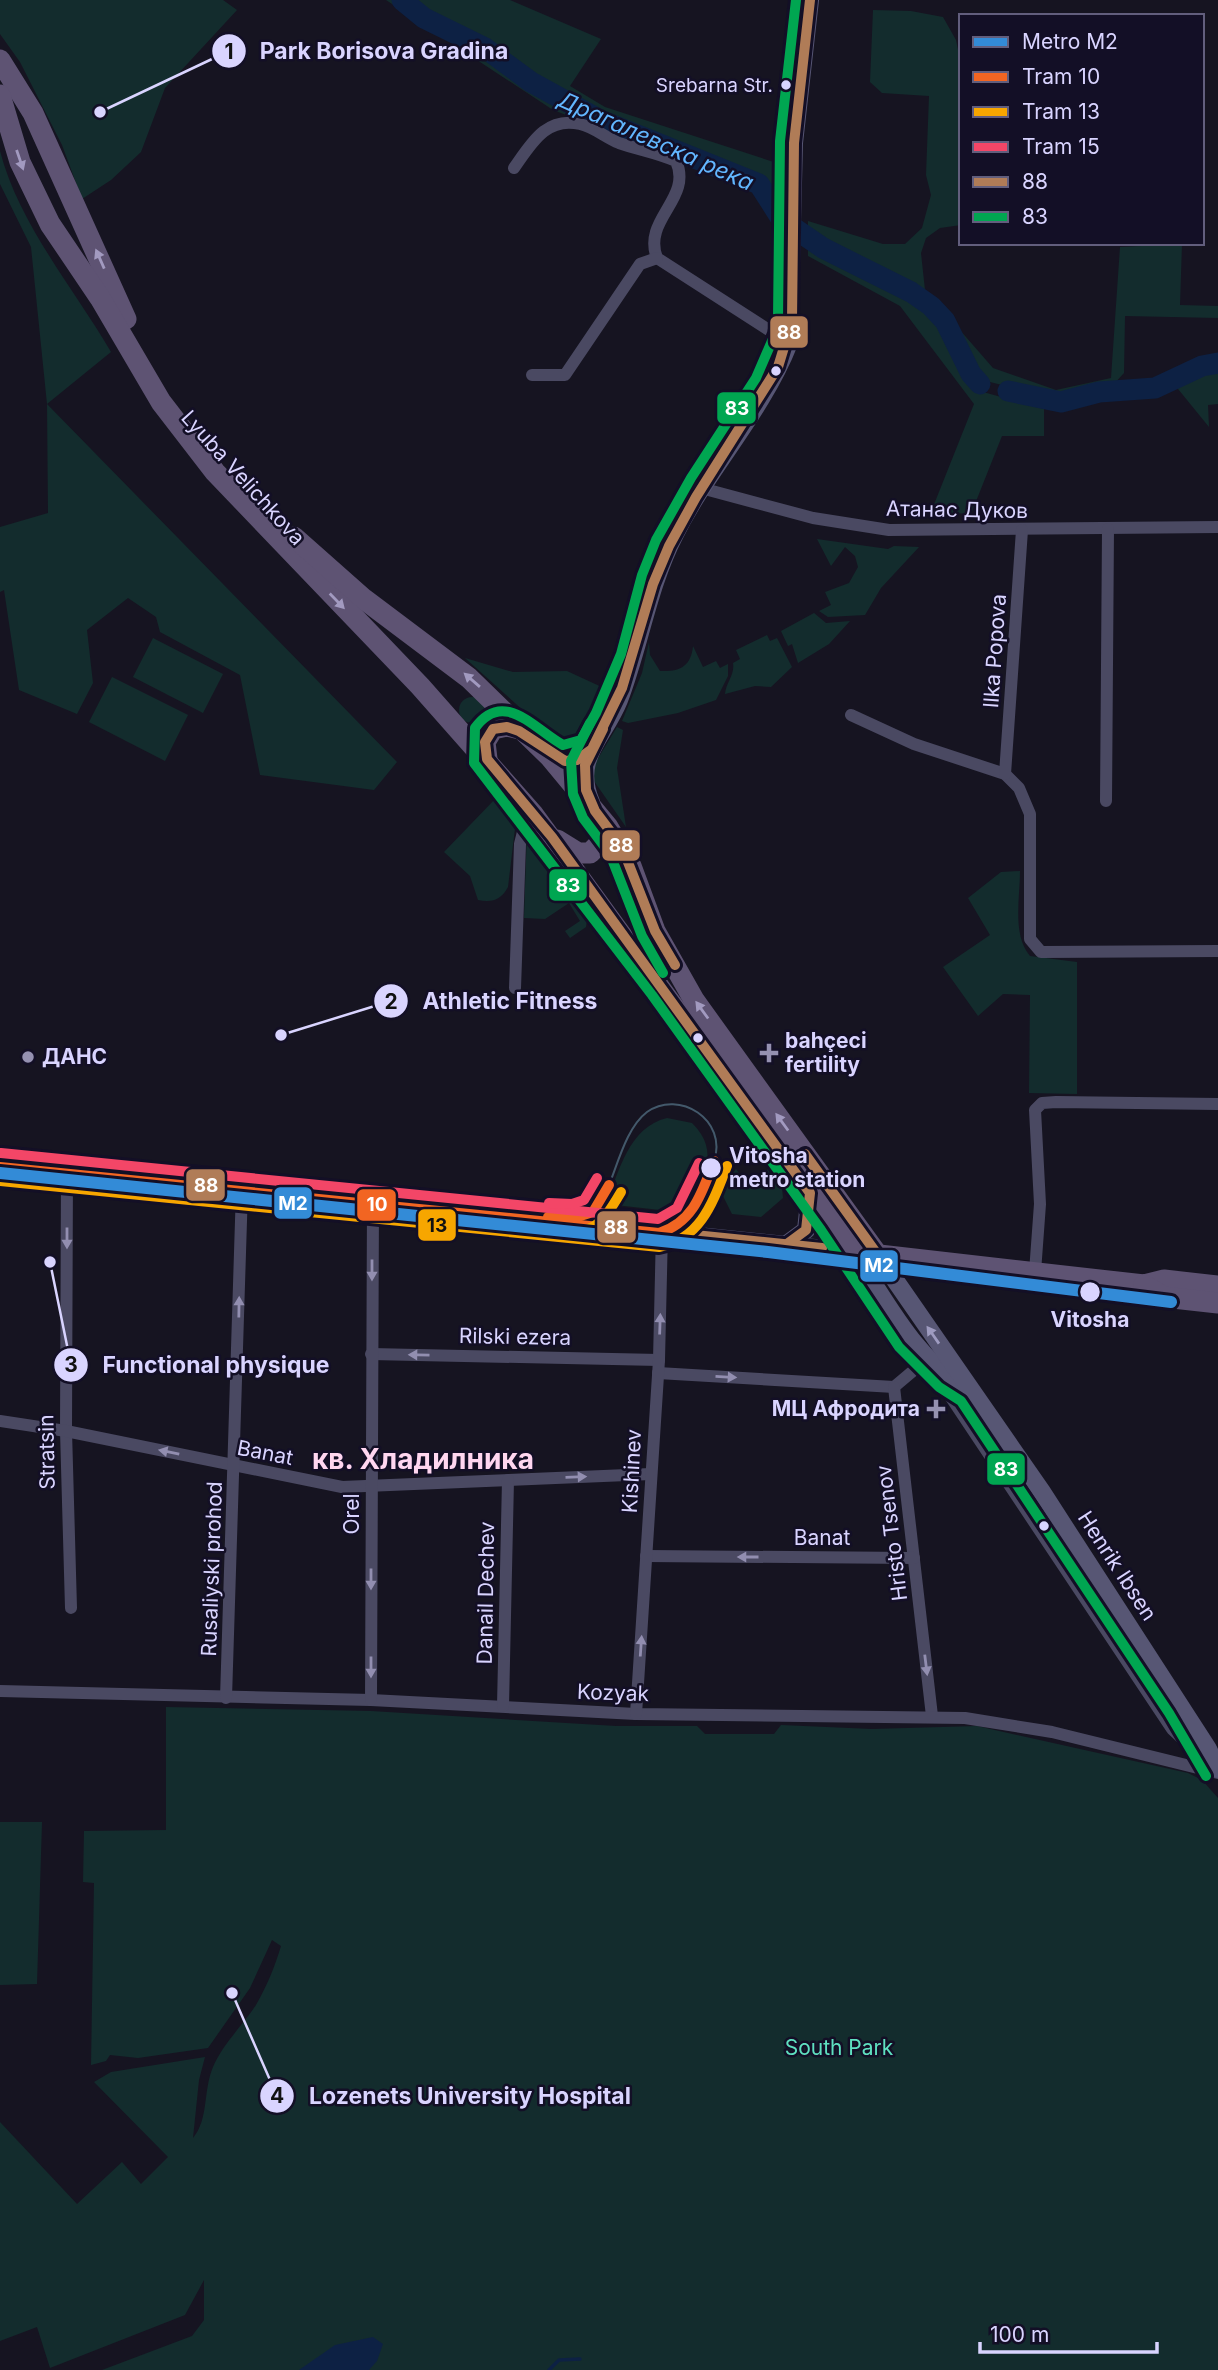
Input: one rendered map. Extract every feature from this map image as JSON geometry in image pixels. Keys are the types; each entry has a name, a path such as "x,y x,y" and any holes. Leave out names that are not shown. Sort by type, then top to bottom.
{"main road":[{"path":"552,837 578,853 590,853 600,846 603,836 583,780 591,751 616,706 630,671 661,563 701,488 779,369 789,343 796,110 810,0"},
{"name":"Lyuba Velichkova","path":"0,60 33,113 128,323 185,415 304,548 364,599 469,678 550,757 595,811 622,847 655,931 694,1000 877,1254"},
{"name":"Lyuba Velichkova","path":"0,95 32,190 50,224 100,298 145,377 188,438 271,533 420,686 534,814 853,1252"},
{"path":"9,122 12,110 17,107 24,106 33,113"},
{"path":"32,190 39,195 54,194 61,186 61,176"},
{"path":"487,759 485,742 493,729 507,726 520,729"},
{"path":"550,757 571,760 591,751"},
{"path":"0,1164 787,1244 1144,1285 1164,1280 1218,1286"},
{"path":"787,1244 806,1230 810,1192"},
{"name":"Henrik Ibsen","path":"853,1252 926,1360 952,1381 971,1391"},
{"name":"Henrik Ibsen","path":"877,1254 1042,1492 1181,1706 1218,1771"},
{"path":"1144,1285 1164,1297 1218,1303"}],"street":[{"path":"514,168 539,132 561,122 581,124 619,143 646,148 676,161 681,174 678,190 658,225 652,244 657,257 789,343"},
{"path":"532,374 565,375 640,264 657,257"},
{"name":"Атанас Дуков","path":"701,488 836,523 916,531 1218,527"},
{"path":"1106,801 1108,529"},
{"name":"Ilka Popova","path":"1005,774 1022,530"},
{"path":"852,715 914,744 1005,774 1025,798 1030,814 1030,939 1036,948 1046,953 1218,951"},
{"path":"515,988 520,844 525,824 534,814"},
{"path":"1035,1272 1040,1204 1034,1110 1042,1103 1056,1101 1218,1104"},
{"name":"Stratsin","path":"67,1170 66,1431 71,1608"},
{"name":"Rusaliyski prohod","path":"226,1698 242,1189"},
{"name":"Orel","path":"371,1700 373,1201"},
{"name":"Kishinev","path":"636,1714 658,1366 662,1231"},
{"name":"Rilski ezera","path":"371,1354 658,1366 894,1387"},
{"path":"894,1387 926,1360"},
{"name":"Henrik Ibsen","path":"926,1360 1172,1729 1218,1771"},
{"name":"Hristo Tsenov","path":"894,1387 932,1716"},
{"name":"Banat","path":"0,1422 66,1431 342,1488 652,1474"},
{"name":"Danail Dechev","path":"503,1706 508,1480"},
{"name":"Banat","path":"646,1556 914,1558"},
{"name":"Kozyak","path":"0,1690 371,1700 636,1714 932,1716 1052,1732 1218,1771"}],"green space":[{"path":"0,0 223,0 237,10 165,88 141,152 111,180 82,199 62,145 20,62 0,34"},
{"path":"386,0 510,0 601,39 570,86 605,107 780,164 779,223 751,185 553,110"},
{"path":"873,10 911,11 943,17 956,40 959,54 959,225 940,228 926,238 921,253 925,290 993,368 1056,390 1111,378 1120,247 1182,245 1180,305 1218,306 1218,318 1125,316 1124,373 1112,386 1058,399 982,380 971,368 948,321 930,299 902,281 808,233 808,221 883,244 905,244 922,228 931,195 926,175 929,96 882,93 870,82"},
{"path":"0,151 9,178 33,230 111,352 47,404 31,247 0,184"},
{"path":"808,244 915,301 937,323 964,378 976,390 1044,409 1044,436 1002,436 971,514 931,512 974,404 900,306 808,256"},
{"path":"1218,366 1218,404 1208,405 1209,427 1174,384 1188,375"},
{"path":"47,404 397,762 374,790 260,775 240,675 160,632 156,617 128,598 87,630 93,683 77,714 19,690 4,590 0,592 0,527 48,513"},
{"path":"817,539 888,549 894,546 919,547 881,588 865,615 828,617 819,611 831,605 825,592 849,583 858,567 855,556 845,547 831,566"},
{"path":"814,613 826,623 850,621 829,644 798,663 792,644 788,646 781,631"},
{"path":"767,635 770,641 777,638 792,667 771,687 755,686 725,694 733,663 740,659 736,650"},
{"path":"153,638 223,674 203,713 133,677"},
{"path":"649,642 650,655 660,671 683,667 690,659 693,646 703,667 716,661 720,668 728,664 728,676 716,700 678,713 628,723 622,721 642,673"},
{"path":"465,658 513,672 567,671 606,689 594,718 582,735 575,741 556,740"},
{"path":"112,677 188,715 165,761 89,722"},
{"path":"472,697 481,701 485,710 481,719 472,723 463,719 459,710 463,701"},
{"path":"617,727 623,730 617,768 626,827 594,781 594,765"},
{"path":"497,797 502,802 504,800 516,820 508,887 499,898 483,901 478,900 470,876 444,852"},
{"path":"527,830 588,913 586,927 570,938 565,931 580,921 569,903 545,919 524,918"},
{"path":"1020,871 1018,916 1024,947 1030,956 1077,962 1077,1094 1029,1093 1030,995 1003,994 978,1016 943,967 990,935 968,898 1001,872"},
{"path":"667,1118 692,1123 706,1145 708,1156 703,1178 687,1213 606,1204 634,1140 654,1123"},
{"path":"736,1169 750,1188 770,1187 762,1174 768,1169 782,1188 783,1198 761,1217 732,1214 717,1184 728,1179"},
{"name":"South Park","path":"166,1707 371,1711 616,1726 697,1726 705,1734 774,1734 781,1725 872,1729 977,1726 1188,1773 1202,1780 1218,1798 1218,2370 102,2370 192,2336 204,2320 204,2280 185,2315 50,2368 37,2327 0,2341 0,2122 77,2204 122,2162 141,2184 168,2157 94,2082 111,2072 205,2057 199,2080 193,2138 204,2113 213,2067 227,2043 256,2005 281,1946 272,1940 250,1988 208,2048 138,2058 110,2055 106,2061 91,2065 94,1883 83,1882 84,1831 166,1830"},
{"path":"0,1822 42,1822 37,1984 0,1985"}],"water":[{"path":"373,2337 383,2344 377,2361 369,2370 299,2370 335,2345"}],"waterway":[{"name":"Драгалевска река","path":"402,0 424,18 485,48 531,82 600,120 759,184 782,220 823,248 911,292 931,306 945,321 971,374 980,384"},
{"name":"Драгалевска река","path":"1008,391 1061,402 1099,392 1155,388 1202,366 1218,363"},
{"path":"549,2370 559,2360 580,2359"}],"tram line":[{"path":"609,1185 634,1127 647,1112 660,1106 673,1104 686,1107 698,1112 707,1121 714,1133 714,1161"},
{"name":"15","path":"1,1153 658,1219 677,1208 699,1163"},
{"name":"10","path":"0,1167 659,1233 671,1228 689,1214 701,1195 714,1161"},
{"name":"13","path":"0,1181 659,1247 685,1236 704,1217 727,1166"},
{"name":"15","path":"549,1203 572,1204 584,1200 597,1178"},
{"name":"10","path":"548,1217 574,1218 593,1212 609,1185"},
{"name":"13","path":"547,1231 575,1231 593,1227 606,1215 621,1192"}],"metro line":[{"name":"M2","path":"0,1173 768,1252 1171,1302"}],"transit line":[{"name":"83","path":"796,0 780,141 778,319 775,334 756,378 691,478 656,540 642,575 621,654 596,713 581,740 563,745 519,716 497,712 486,717 475,728 474,763 652,995 821,1230 899,1347 939,1387 961,1401 1169,1713 1206,1776"},
{"name":"88","path":"787,1244 806,1230 810,1193 552,837 487,759 485,742 493,729 507,727 519,731 565,761 577,760 592,749 622,688 653,584 669,546 696,497 778,367 792,321 794,143 810,0"},
{"name":"83","path":"590,723 571,761 573,794 583,818 610,854 642,936 663,973"},
{"name":"88","path":"603,729 585,765 586,790 595,811 622,847 655,931 675,965"},
{"name":"88","path":"805,1154 877,1254"},
{"name":"88","path":"0,1164 822,1248"}],"place":[{"name":"Srebarna Str.","path":"786,85"},
{"name":"Park Borisova Gradina","path":"100,112"},
{"name":"Athletic Fitness","path":"281,1035"},
{"name":"bahçeci fertility","path":"769,1053"},
{"name":"ДАНС","path":"28,1057"},
{"name":"Vitosha metro station","path":"711,1168"},
{"name":"Functional physique","path":"50,1262"},
{"name":"Vitosha","path":"1090,1292"},
{"name":"МЦ Афродита","path":"936,1409"},
{"name":"Lozenets University Hospital","path":"232,1993"}],"district":[{"name":"кв. Хладилника","path":"423,1459"}]}
